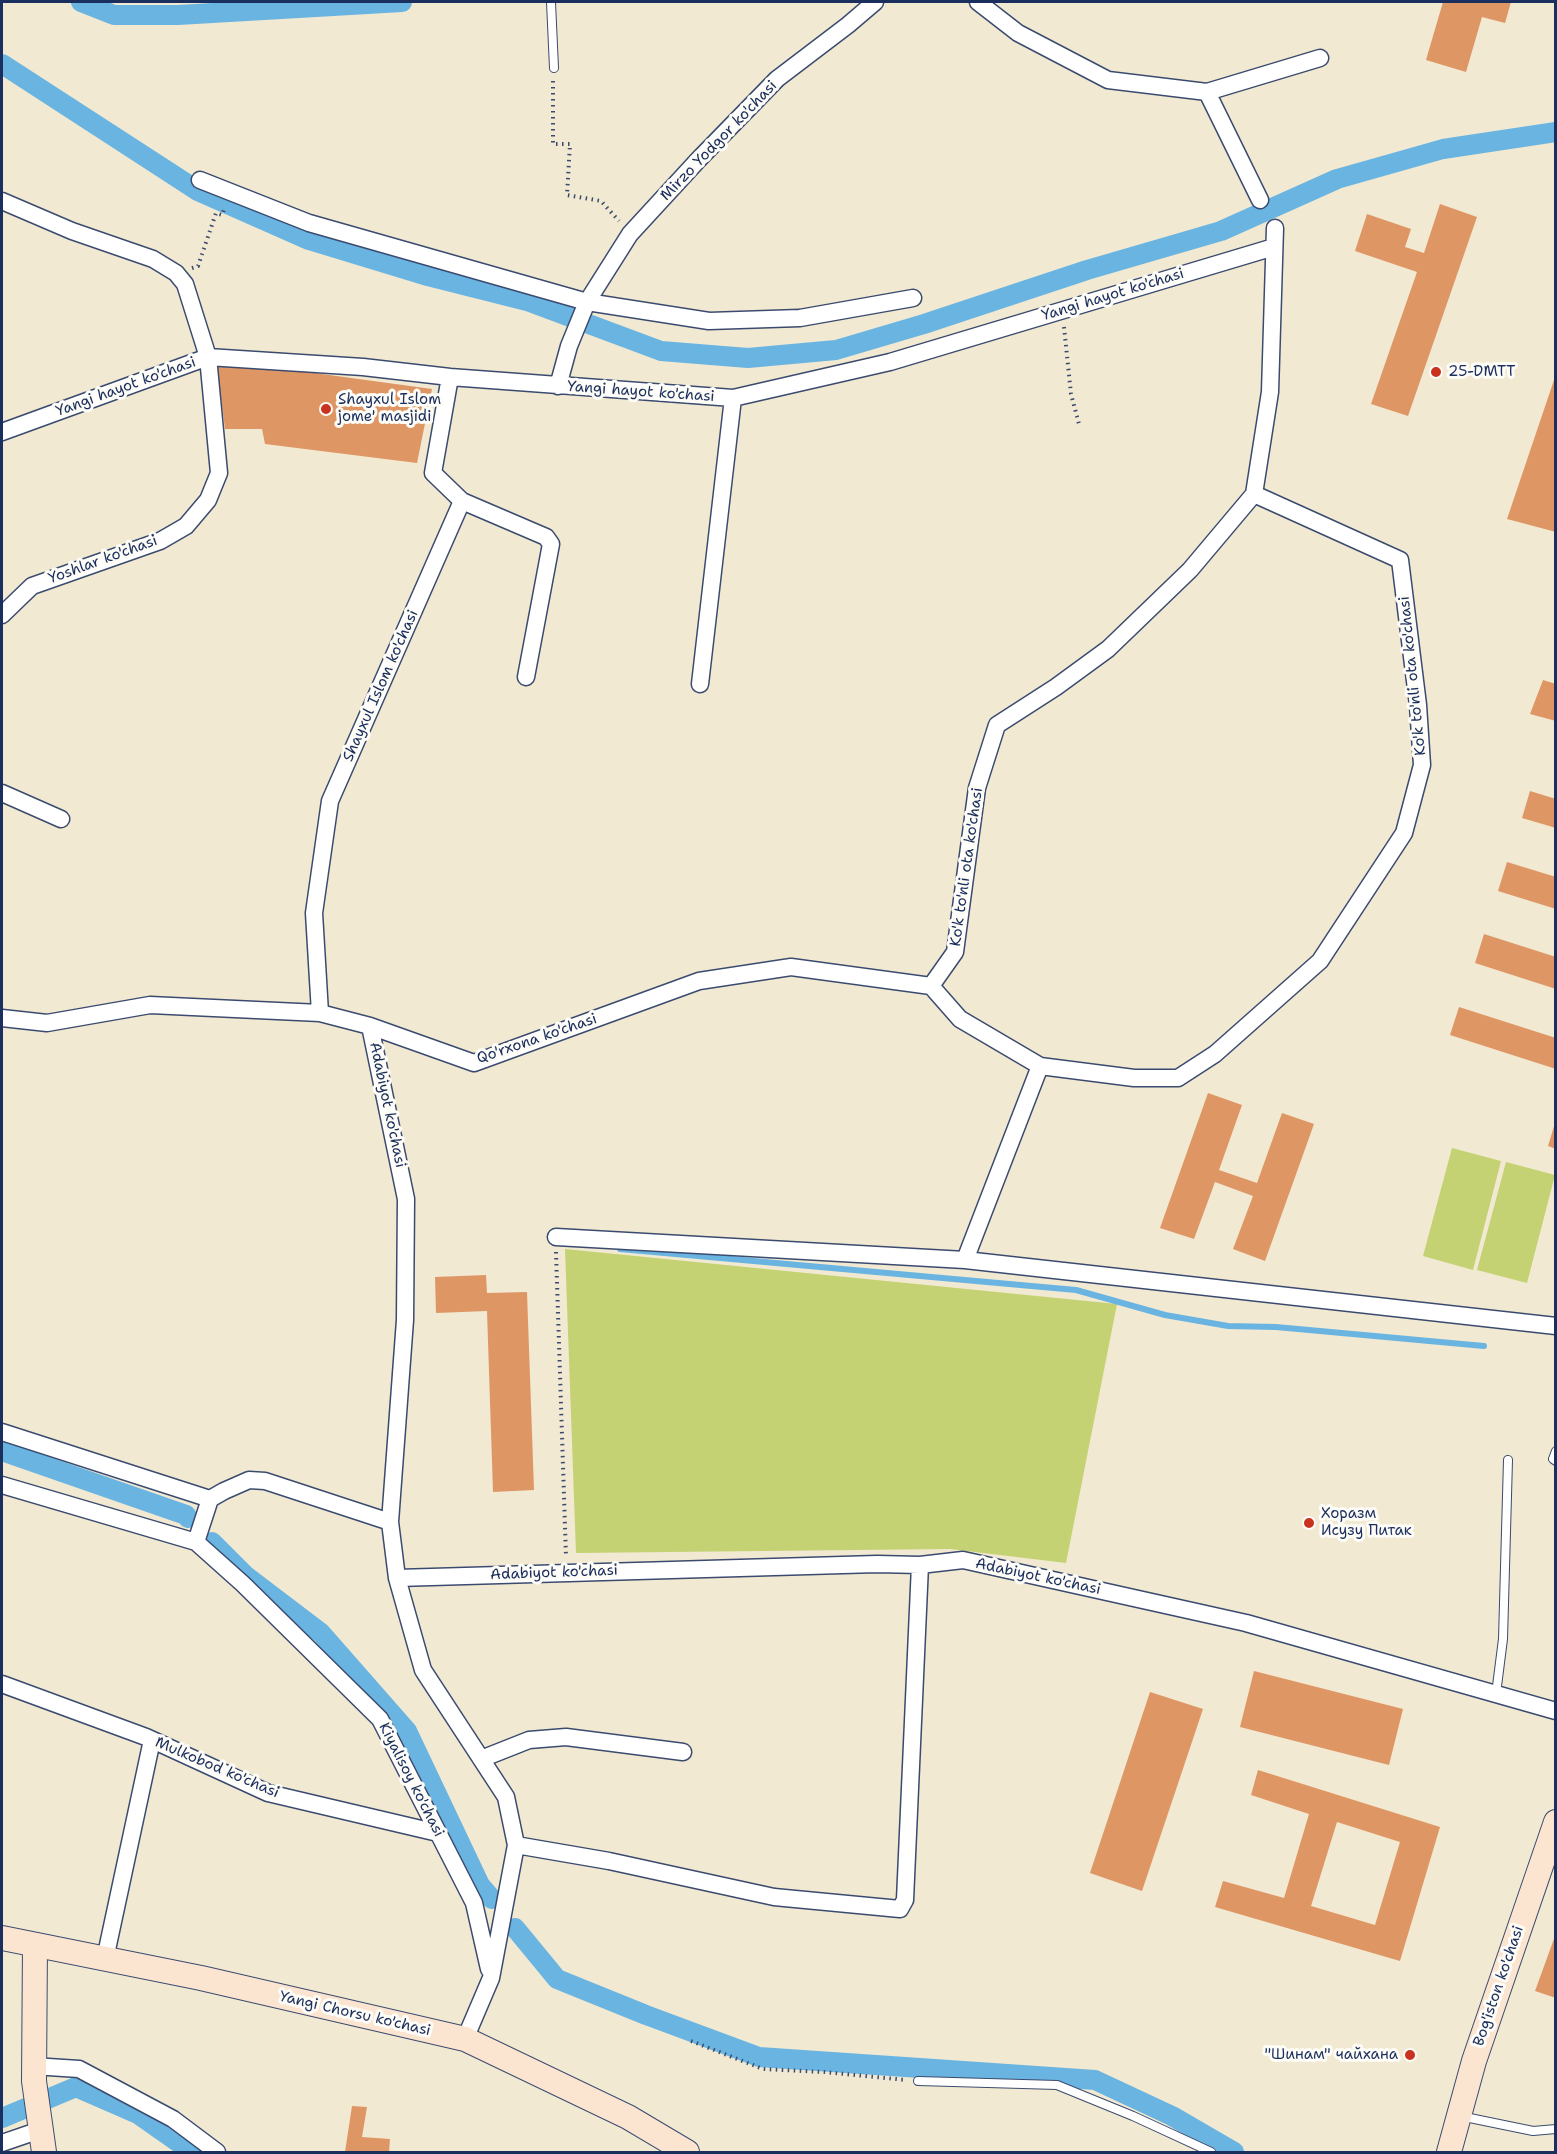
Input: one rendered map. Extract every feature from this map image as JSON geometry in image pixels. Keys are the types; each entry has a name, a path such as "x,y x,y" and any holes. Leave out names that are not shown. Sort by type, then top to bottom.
{"main road":[{"name":"Bog'iston ko'chasi","path":"1449,2152 1474,2061 1556,1822"},
{"name":"Yangi Chorsu ko'chasi","path":"2,1938 201,1978 465,2039 628,2118 687,2152"},
{"path":"34,1945 33,2074 40,2132"}],"street":[{"name":"Mirzo Yodgor ko'chasi","path":"558,386 569,346 587,302 630,234 777,79 875,2"},
{"path":"978,2 1018,33 1108,80 1207,92 1320,58"},
{"path":"1207,92 1260,200"},
{"path":"200,180 309,223 587,302 709,321 800,318 913,298"},
{"path":"2,201 72,231 153,259 176,273"},
{"path":"1254,494 1270,392 1275,228"},
{"name":"Yangi hayot ko'chasi","path":"2,432 208,357 363,367 450,377 733,398 890,362 1274,247"},
{"name":"Yoshlar ko'chasi","path":"2,615 32,586 160,541 186,526 208,500 219,473 208,357 185,284 176,273"},
{"path":"450,377 433,473 462,501 546,537 551,544 526,677"},
{"path":"700,684 733,398"},
{"name":"Ko'k to'nli ota ko'chasi","path":"1254,494 1400,560 1418,705 1422,765 1404,832 1320,961 1215,1054 1178,1078 1134,1078 1040,1066 960,1019 931,986 955,952 977,788 997,725 1056,687 1108,649 1190,570 1254,494"},
{"name":"Shayxul Islom ko'chasi","path":"320,1013 314,913 330,801 462,501"},
{"path":"2,793 61,819"},
{"name":"Qo'rxona ko'chasi","path":"2,1018 47,1023 150,1005 320,1013 370,1026 474,1063 699,981 791,967 931,986"},
{"name":"Adabiyot ko'chasi","path":"370,1026 406,1199 405,1320 390,1522 397,1578 423,1670 506,1797 516,1845 491,1978 465,2039"},
{"path":"965,1260 1040,1066"},
{"path":"556,1237 965,1260 1556,1326"},
{"path":"2,1432 210,1499"},
{"path":"196,1542 210,1499 249,1480 264,1481 390,1522"},
{"name":"Kiyalisoy ko'chasi","path":"2,1485 196,1542 243,1584 380,1719 474,1903 491,1978"},
{"name":"Adabiyot ko'chasi","path":"397,1578 877,1564 920,1565 963,1560 1246,1623 1556,1710"},
{"path":"516,1845 609,1861 774,1897 900,1909 905,1900 920,1565"},
{"name":"Mulkobod ko'chasi","path":"2,1684 152,1740 268,1793 438,1833"},
{"path":"481,1759 530,1740 566,1737 683,1752"},
{"path":"105,1959 152,1740"},
{"path":"33,2074 79,2069 173,2118 217,2152"},
{"path":"2,2143 40,2132"}],"lane":[{"path":"551,2 554,68"},
{"path":"1556,1451 1553,1459 1556,1461"},
{"path":"1496,1694 1503,1639 1508,1460"},
{"path":"918,2081 1058,2085 1211,2152"},
{"path":"1459,2116 1533,2131 1556,2129"}],"path":[{"path":"554,68 553,144 570,144 567,195 601,201 630,234"},
{"path":"176,273 198,266 216,213 222,215"},
{"path":"1062,311 1071,394 1079,424"},
{"path":"556,1237 567,1573"},
{"path":"691,2041 763,2069 918,2081"}],"green space":[{"path":"1452,1148 1501,1161 1473,1270 1423,1256"},
{"path":"1506,1162 1555,1175 1527,1283 1477,1270"},
{"path":"565,1249 1117,1304 1066,1563 950,1549 576,1553"}],"building":[{"path":"1443,2 1511,2 1505,23 1482,17 1466,72 1426,60"},
{"path":"1440,204 1477,217 1408,416 1371,404 1417,272 1355,251 1367,214 1411,229 1405,247 1424,253"},
{"name":"Shayxul Islom jome' masjidi","path":"263,366 432,389 417,463 265,444 262,429 225,429 217,367"},
{"path":"1556,377 1556,532 1507,519"},
{"path":"1543,680 1556,684 1556,721 1530,714"},
{"path":"1530,791 1556,799 1556,828 1522,818"},
{"path":"1507,862 1556,877 1556,909 1498,891"},
{"path":"1484,934 1556,957 1556,989 1475,963"},
{"path":"1459,1007 1556,1038 1556,1069 1450,1035"},
{"path":"1208,1093 1242,1105 1219,1170 1257,1183 1282,1113 1314,1124 1265,1261 1233,1249 1253,1196 1215,1182 1194,1239 1160,1228"},
{"path":"1556,1123 1556,1149 1548,1146"},
{"path":"486,1275 487,1293 527,1292 534,1490 493,1492 487,1311 436,1313 435,1277"},
{"path":"1254,1671 1403,1709 1389,1765 1240,1727"},
{"path":"1150,1692 1203,1709 1142,1891 1090,1873"},
{"path":"1258,1770 1440,1827 1400,1961 1215,1907 1223,1881 1284,1898 1309,1814 1251,1795","holes":["1337,1822 1400,1842 1375,1925 1311,1906"]},
{"path":"1556,1936 1556,1998 1535,1991"},
{"path":"352,2106 367,2107 362,2137 390,2139 389,2152 345,2152"}],"waterway":[{"path":"81,2 114,15 178,15 402,2"},
{"path":"2,64 198,191 309,240 424,275 527,301 661,351 748,358 836,350 924,324 1087,270 1221,231 1337,179 1443,149 1556,132"},
{"path":"620,1249 1076,1290 1165,1315 1228,1326 1276,1327 1484,1346"},
{"path":"2,1451 186,1515 188,1518"},
{"path":"212,1542 246,1576 321,1633 407,1731 480,1885 492,1899"},
{"path":"515,1928 557,1979 759,2057 1095,2080 1172,2116 1234,2152"},
{"path":"2,2118 76,2087 138,2114 192,2152"}],"place":[{"name":"25-DMTT","path":"1436,372"},
{"name":"Shayxul Islom jome' masjidi","path":"326,409"},
{"name":"Хоразм Исузу Питак","path":"1309,1523"},
{"name":"\"Шинам\" чайхана","path":"1410,2055"}]}
